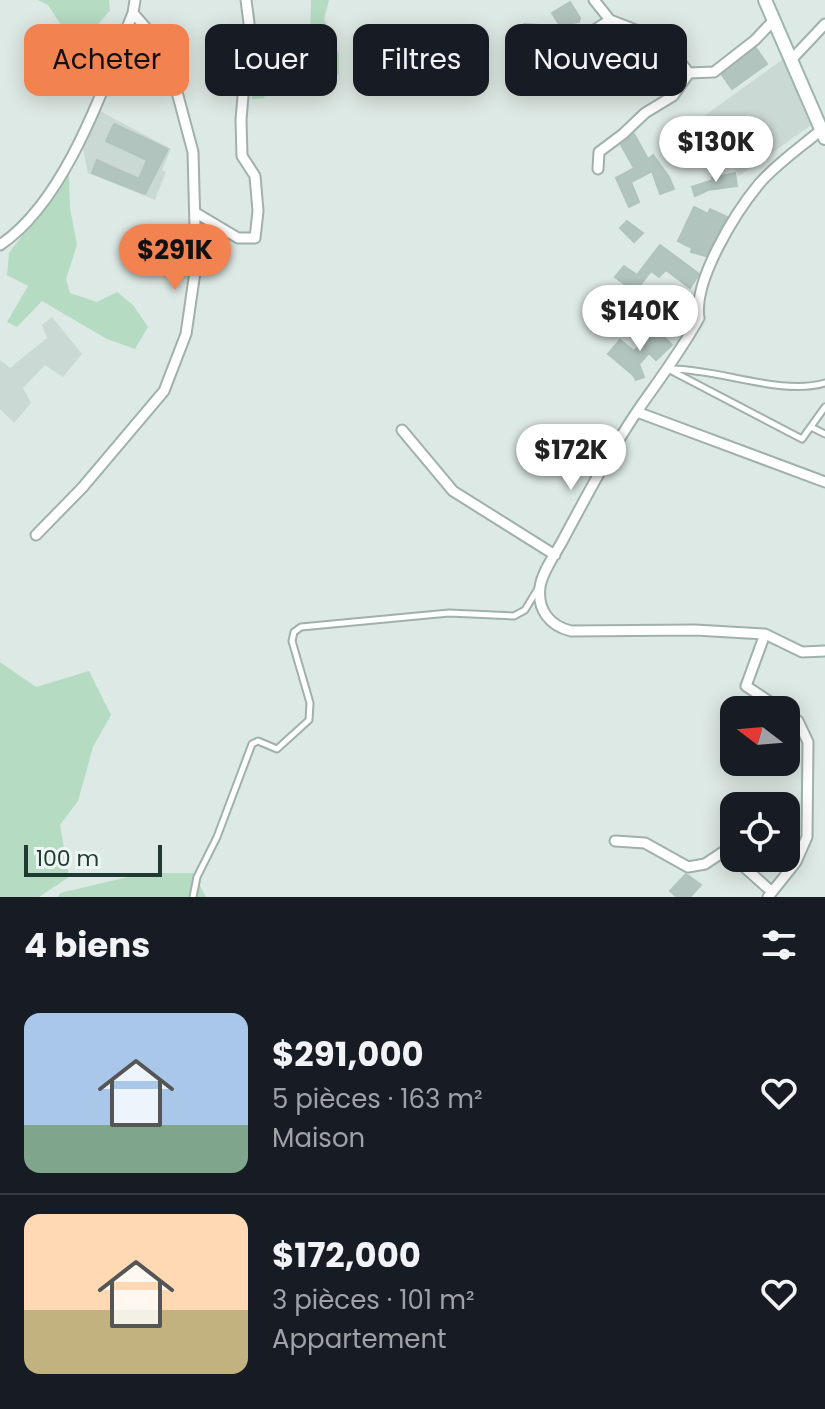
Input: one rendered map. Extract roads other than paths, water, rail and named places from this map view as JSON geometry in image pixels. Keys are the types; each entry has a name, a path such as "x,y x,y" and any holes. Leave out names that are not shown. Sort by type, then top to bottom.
{"main road":[{"path":"765,0 823,134"}],"street":[{"path":"0,245 13,237 58,183 95,110 133,13 135,0"},
{"path":"196,213 238,238 255,238 258,211 255,176 242,156 241,120 249,23 246,0"},
{"path":"594,0 610,20 641,32 674,54 689,73"},
{"path":"36,535 82,488 164,391 186,334 196,265 193,152 166,51 133,13"},
{"path":"604,24 610,20"},
{"path":"689,73 714,72 755,40 774,20"},
{"path":"792,59 825,24"},
{"path":"598,169 599,152 645,113 673,96 689,73"},
{"path":"823,134 760,182 733,221 710,267 697,304 699,318 637,412 539,585 541,603 551,623 571,631 695,630 765,634 802,652 825,651"},
{"path":"637,412 825,482"},
{"path":"402,430 453,491 555,555"},
{"path":"761,696 746,686 765,634"},
{"path":"748,872 770,895 796,862 807,837 808,742 800,725"},
{"path":"615,841 645,843 688,867 705,864 720,854"}],"lane":[{"path":"668,369 722,374 781,385 811,387 825,383"},
{"path":"668,369 802,439 825,407"},
{"path":"811,427 825,434"},
{"path":"193,897 197,877 217,837 252,744 258,741 277,749 309,720 310,703 292,641 294,632 301,627 442,613 514,616 527,608 539,585"}]}
